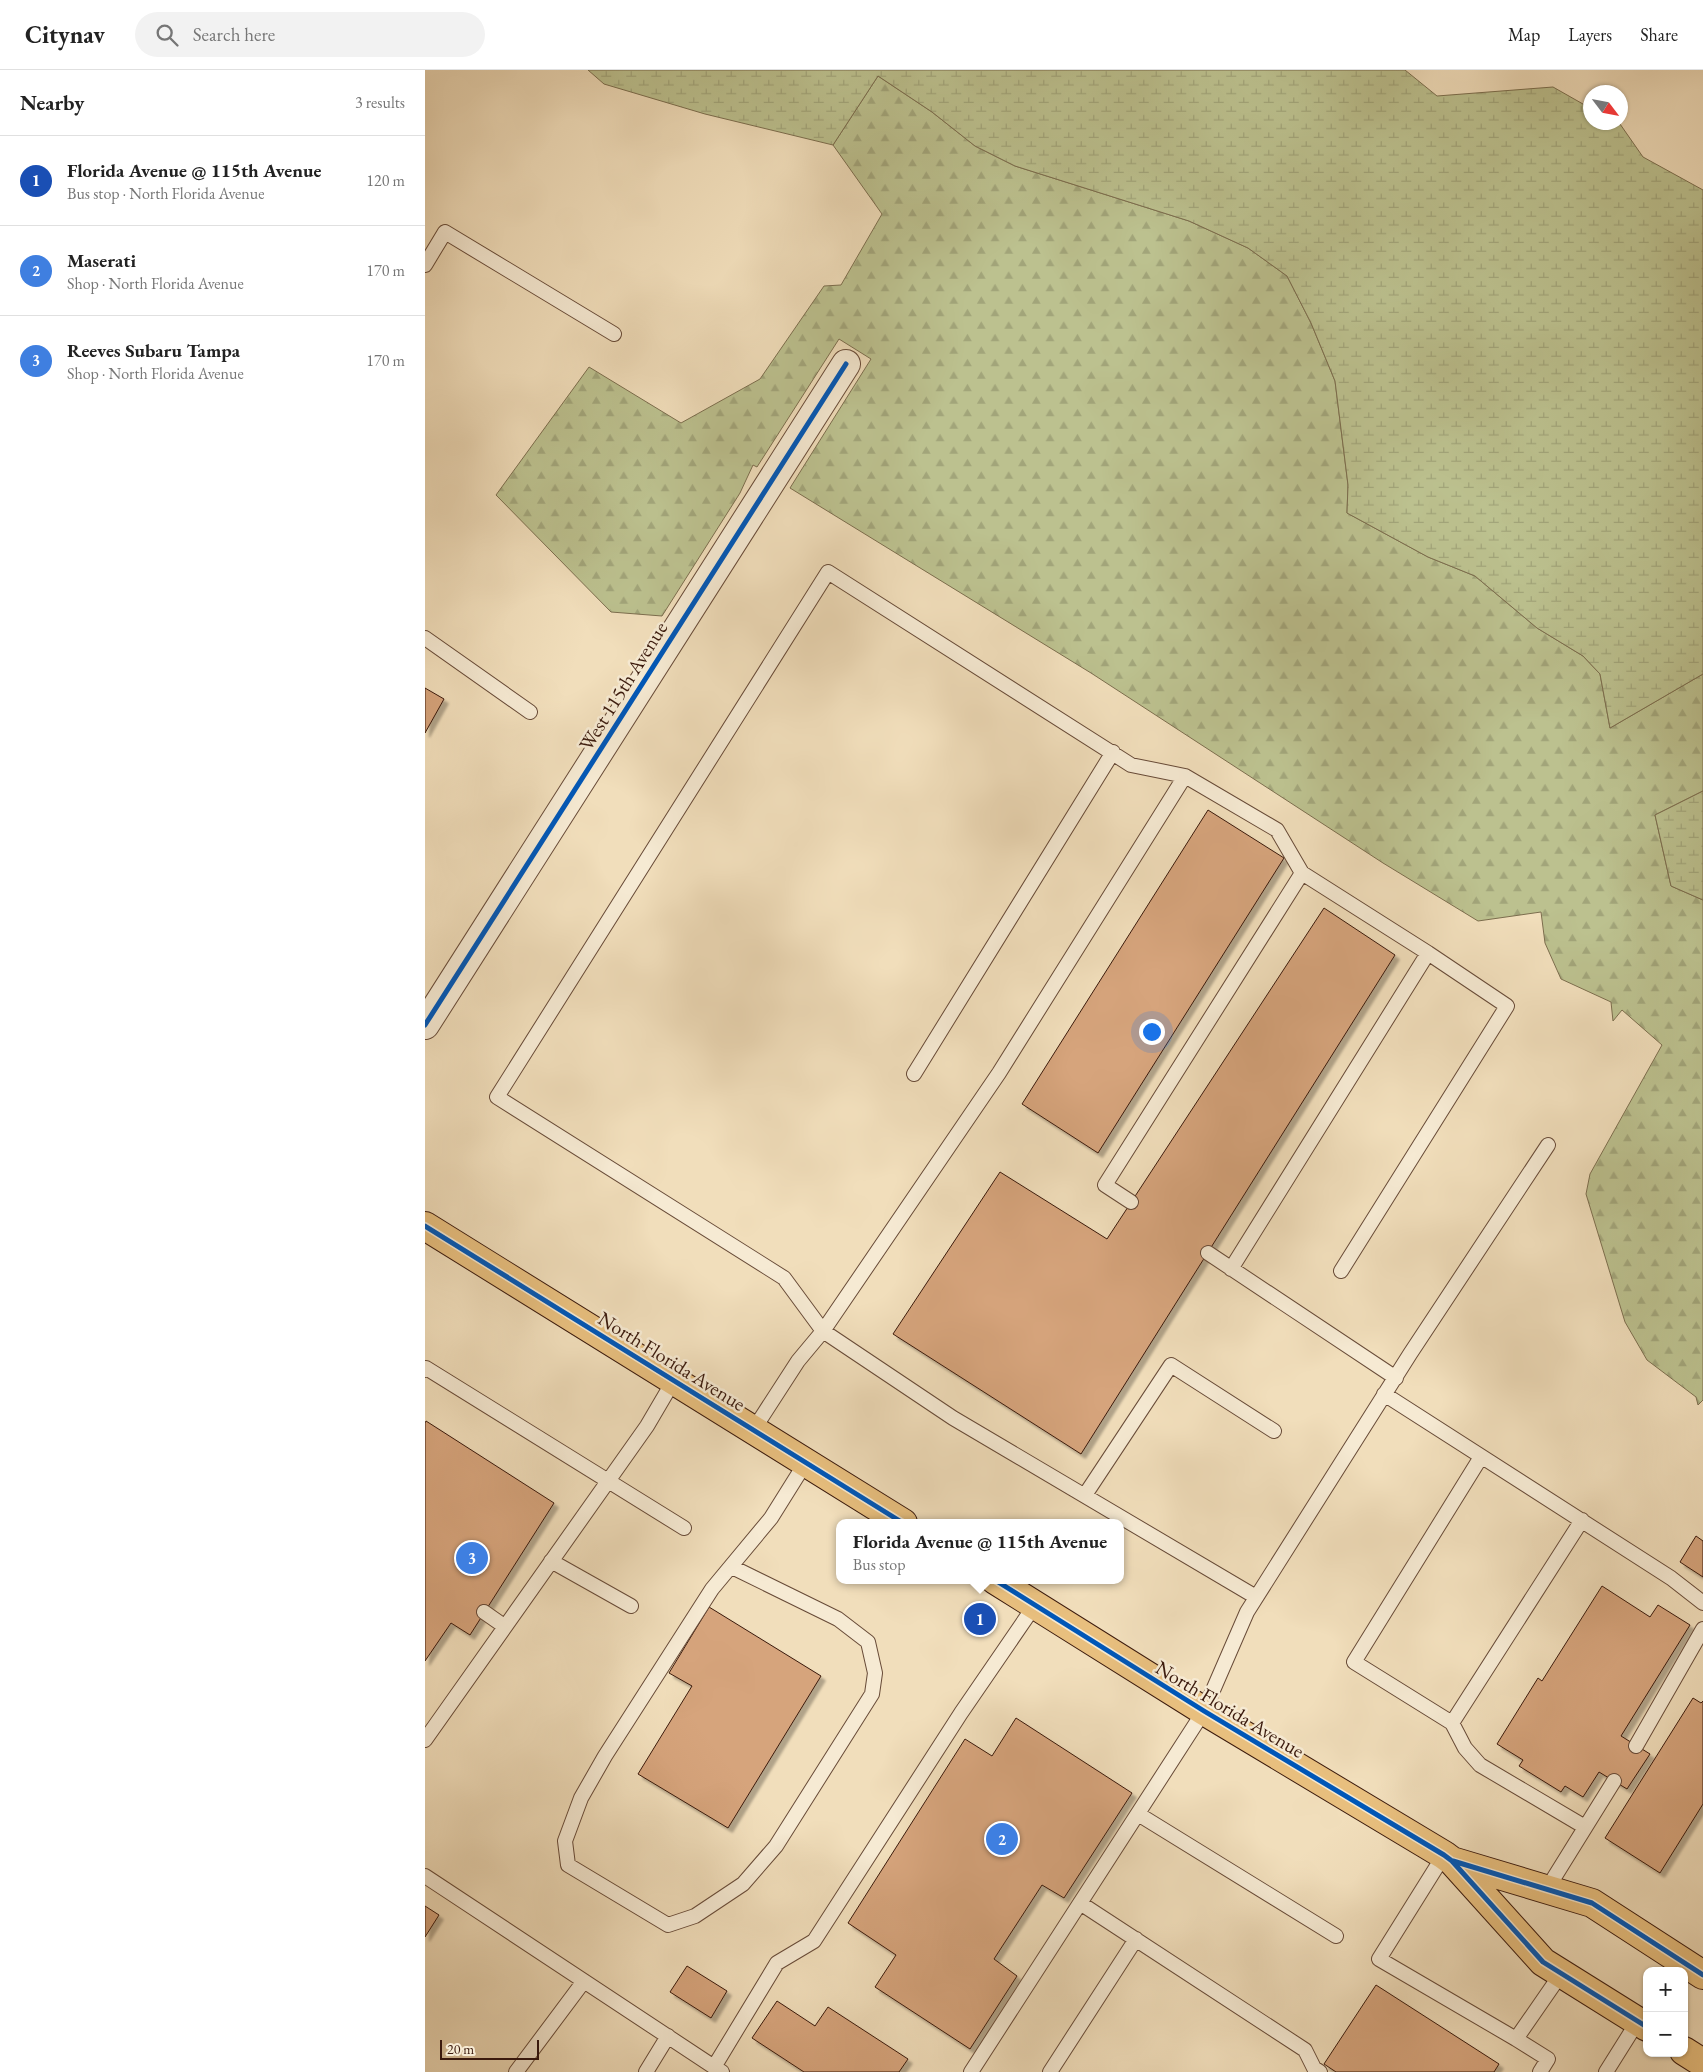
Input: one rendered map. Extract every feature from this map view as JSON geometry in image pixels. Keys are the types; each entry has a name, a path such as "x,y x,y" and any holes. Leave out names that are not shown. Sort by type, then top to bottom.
{"main road":[{"name":"North Florida Avenue","path":"425,1226 897,1519"},
{"name":"North Florida Avenue","path":"1001,1584 1204,1712 1448,1858 1592,1903 1703,1975"},
{"name":"North Florida Avenue","path":"1448,1858 1543,1962 1642,2024"},
{"path":"1688,2053 1703,2062"}],"street":[{"name":"West 115th Avenue","path":"425,1025 846,364"}],"lane":[{"path":"425,265 445,232 614,334"},
{"path":"1256,1597 1085,1494 953,1418 823,1331 784,1278 497,1098 828,572 1131,765 1185,776 1277,830 1302,873 1507,1006 1341,1271"},
{"path":"425,638 529,712"},
{"path":"914,1074 1113,752"},
{"path":"754,1429 798,1361 823,1331 999,1073 1185,776"},
{"path":"1131,1202 1105,1185 1302,873"},
{"path":"1231,1268 1428,953"},
{"path":"975,2070 1080,1903 1204,1712 1247,1612 1256,1597 1395,1378 1548,1145"},
{"path":"1208,1253 1395,1378"},
{"path":"1085,1494 1171,1365 1274,1431"},
{"path":"425,1369 684,1528"},
{"path":"425,1740 647,1426 674,1380"},
{"path":"1385,1394 1671,1578 1703,1603"},
{"path":"1481,1457 1354,1662 1453,1723 1465,1748 1480,1765 1585,1827"},
{"path":"731,1567 837,1619 868,1642 875,1673 873,1694 776,1846 743,1884 695,1916 668,1925 568,1865 565,1841 581,1798 605,1756 712,1589 771,1518 806,1462"},
{"path":"1453,1723 1582,1520"},
{"path":"551,1561 631,1606"},
{"path":"425,1876 718,2070 777,1963 814,1941 961,1713 1035,1605"},
{"path":"484,1612 505,1626"},
{"path":"1636,1746 1703,1629"},
{"path":"1547,1889 1614,1781"},
{"path":"1138,1814 1336,1936"},
{"path":"1448,1858 1379,1959 1516,2038 1548,2059 1540,2072"},
{"path":"1080,1903 1305,2050 1314,2068 1320,2072"},
{"path":"1050,2072 1136,1940"},
{"path":"1516,2038 1561,1974"},
{"path":"516,2072 584,1981"},
{"path":"1606,2072 1642,2024"},
{"path":"646,2072 668,2036"}],"green space":[{"path":"588,70 1405,70 1437,96 1553,87 1583,104 1583,130 1624,130 1643,157 1703,190 1703,674 1610,728 1600,674 1583,656 1537,628 1475,576 1428,557 1347,513 1348,485 1335,381 1311,323 1287,276 1248,248 1189,221 1015,166 975,146 932,112 878,76 833,145 705,114 604,84"},
{"path":"878,76 932,112 975,146 1015,166 1189,221 1248,248 1287,276 1311,323 1335,381 1348,485 1347,513 1428,557 1475,576 1537,628 1583,656 1600,674 1610,728 1703,674 1703,791 1655,815 1671,886 1703,900 1703,1400 1698,1405 1696,1397 1647,1360 1625,1322 1586,1194 1590,1174 1662,1045 1622,1010 1613,1021 1611,1002 1561,979 1545,943 1541,912 1478,921 1383,863 1091,673 790,488 871,359 839,339 757,467 753,465 740,493 662,616 611,612 496,495 589,367 681,423 760,379 824,286 841,285 882,214 833,145"},
{"path":"1703,791 1703,900 1671,886 1655,815"}],"building":[{"path":"425,688 444,699 425,733"},
{"path":"1208,810 1284,858 1098,1153 1022,1104"},
{"path":"1324,908 1395,955 1081,1454 893,1334 1000,1172 1107,1239"},
{"path":"426,1421 554,1503 470,1635 451,1623 425,1661 425,1423"},
{"path":"1696,1536 1703,1541 1703,1577 1680,1562"},
{"path":"1602,1586 1650,1617 1658,1605 1690,1625 1621,1736 1650,1754 1627,1789 1599,1772 1583,1797 1565,1786 1561,1792 1519,1766 1523,1760 1497,1744 1538,1678 1542,1681"},
{"path":"709,1607 821,1676 728,1828 638,1774 692,1686 669,1673"},
{"path":"1693,1698 1701,1703 1703,1701 1703,1804 1660,1873 1605,1838"},
{"path":"1016,1718 1132,1793 1064,1898 1042,1885 994,1959 1017,1976 970,2049 875,1987 896,1955 848,1923 965,1739 992,1756"},
{"path":"425,1906 439,1915 425,1937"},
{"path":"687,1966 727,1991 711,2018 670,1992"},
{"path":"1376,1985 1499,2064 1494,2072 1336,2072 1324,2064"},
{"path":"777,2001 815,2026 828,2007 908,2059 899,2072 804,2072 752,2038"}],"cycle path":[{"path":"425,1025 846,364"},
{"path":"425,1226 897,1519"},
{"path":"1001,1584 1204,1711 1444,1855 1452,1861 1543,1962 1643,2024"},
{"path":"1453,1861 1592,1903 1703,1975"}],"place":[{"name":"Reeves Subaru Tampa","path":"472,1558"},
{"name":"Florida Avenue @ 115th Avenue","path":"980,1619"},
{"name":"Maserati","path":"1002,1839"}]}
